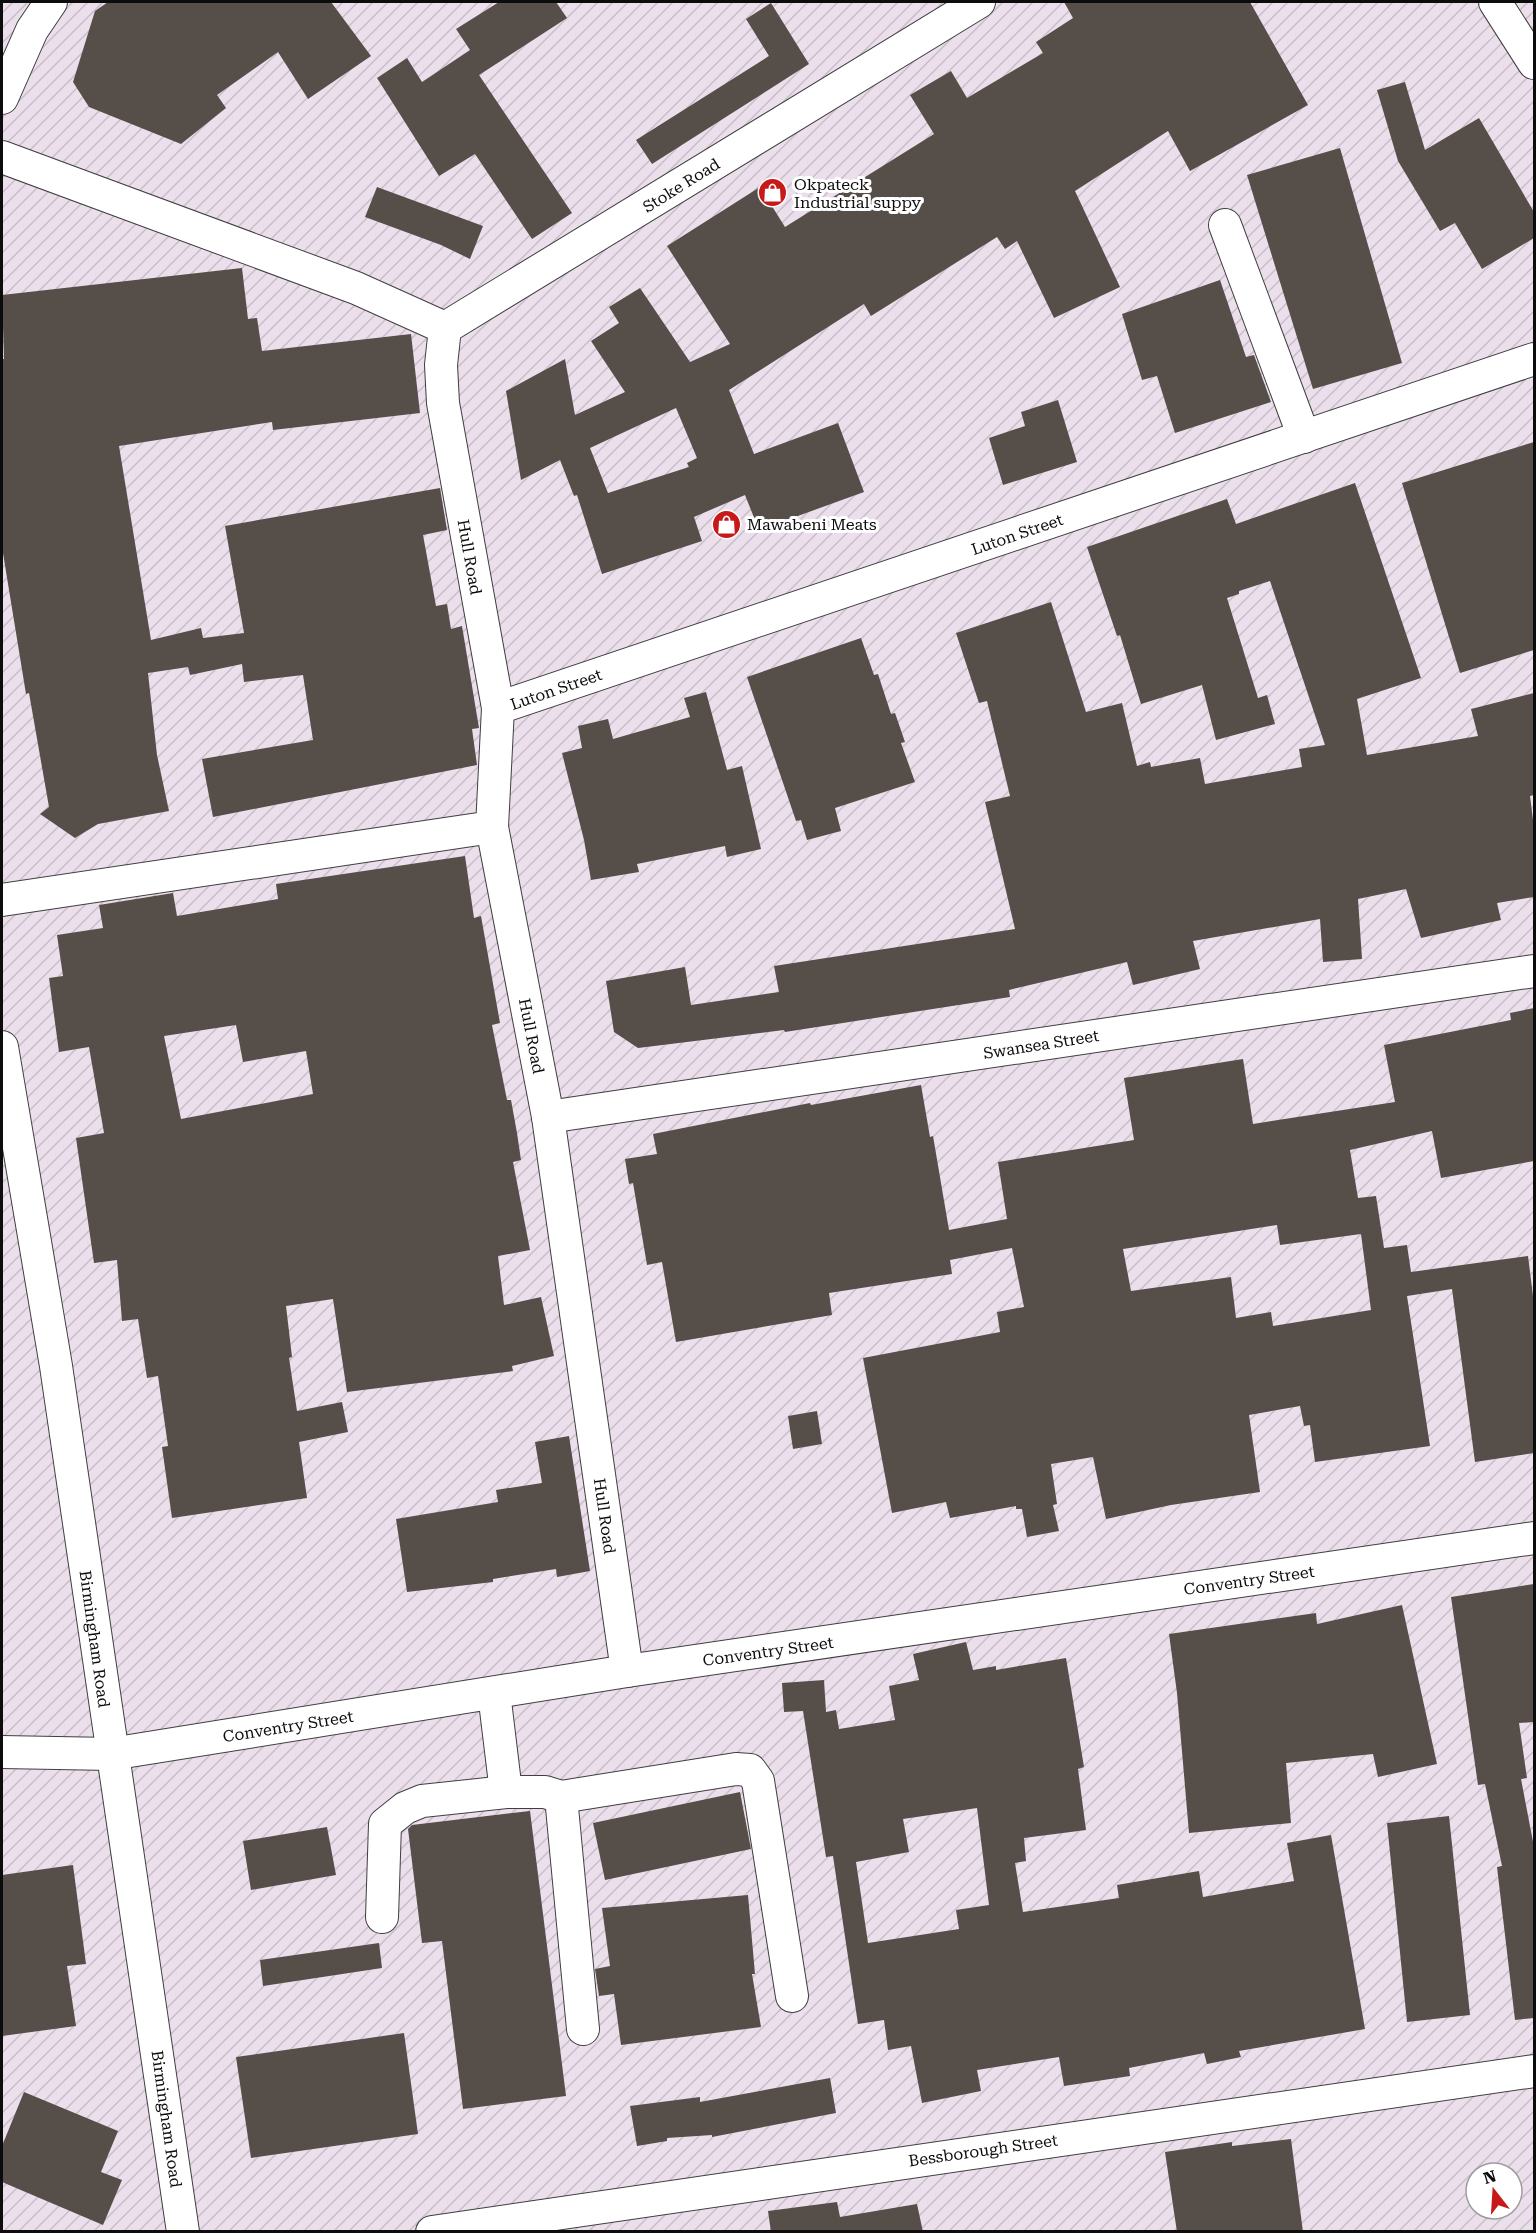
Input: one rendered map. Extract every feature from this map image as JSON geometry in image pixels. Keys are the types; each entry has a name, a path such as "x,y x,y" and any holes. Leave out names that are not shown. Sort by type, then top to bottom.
{"street":[{"path":"2,98 32,30 51,2"},
{"name":"Stoke Road","path":"445,328 979,2"},
{"path":"1496,2 1534,63"},
{"path":"2,157 345,284 445,328"},
{"path":"1225,225 1304,437"},
{"name":"Hull Road","path":"445,328 441,366 443,403 498,708 492,827 548,1118 627,1671"},
{"name":"Luton Street","path":"498,708 1534,359"},
{"path":"2,900 492,827"},
{"name":"Swansea Street","path":"548,1118 1534,971"},
{"name":"Birmingham Road","path":"2,1047 56,1366 111,1754 183,2232"},
{"name":"Conventry Street","path":"2,1752 111,1754 627,1671 1534,1538"},
{"path":"494,1693 506,1792"},
{"path":"382,1917 385,1824 405,1808 422,1801 506,1792 545,1792 561,1797 736,1769 750,1770 758,1781 792,1995"},
{"path":"561,1797 583,2029"},
{"name":"Bessborough Street","path":"432,2232 1534,2071"}],"shaded area":[{"path":"2,2 1534,2 1534,2231 2,2232"}],"building":[{"path":"108,2 331,2 371,56 308,99 278,52 217,95 226,108 181,144 89,107 73,82 95,11"},
{"path":"499,2 556,2 567,18 479,75 572,213 532,239 475,154 439,176 377,78 407,58 422,82 470,50 456,29"},
{"path":"1064,2 1250,2 1308,105 1190,171 1168,131 1075,191 1120,287 1054,318 1017,241 1005,249 997,237 871,316 864,304 729,390 754,454 838,423 864,492 759,530 745,495 694,517 702,541 602,574 577,495 574,496 560,460 521,480 506,391 565,359 575,415 625,392 591,341 619,323 609,307 640,288 690,362 730,344 667,246 760,187 785,227 934,134 910,95 951,71 967,98 1043,53 1036,42 1073,18","holes":["676,408 697,458 687,463 689,467 608,493 590,448"]},
{"path":"771,3 809,64 652,164 636,140 769,56 746,19"},
{"path":"1405,82 1425,150 1479,118 1534,212 1534,238 1482,269 1455,223 1440,231 1398,161 1377,90"},
{"path":"1340,148 1402,363 1313,389 1247,175"},
{"path":"377,187 483,226 470,259 441,245 365,217"},
{"path":"242,268 248,319 257,318 262,351 411,334 420,413 273,430 272,422 119,446 151,640 201,628 203,638 244,633 225,526 440,488 447,530 423,535 436,606 447,604 451,629 462,626 479,728 472,729 477,765 213,817 202,759 313,740 303,675 244,682 242,664 190,675 188,667 148,673 157,755 169,811 98,824 75,838 40,814 49,807 29,693 26,694 2,547 2,359 4,359 2,295"},
{"path":"1220,280 1246,357 1254,355 1271,402 1175,433 1157,376 1142,380 1122,314"},
{"path":"1058,400 1077,462 1003,485 989,438 1025,426 1021,412"},
{"path":"1534,442 1534,650 1460,673 1402,483"},
{"path":"1355,483 1421,678 1357,699 1367,755 1478,736 1471,709 1534,693 1534,795 1530,796 1534,828 1534,897 1497,903 1501,920 1421,938 1406,889 1358,899 1362,959 1323,962 1320,919 1193,941 1200,969 1133,985 1127,962 1009,990 1010,997 785,1032 784,1030 638,1048 614,1032 606,981 685,967 691,1005 779,992 774,966 1015,929 985,802 1010,796 987,701 979,703 956,633 1051,602 1086,712 1122,703 1137,766 1150,762 1151,767 1200,758 1205,784 1302,767 1299,749 1325,745 1270,581 1239,591 1239,594 1227,598 1258,698 1267,695 1275,724 1216,740 1202,685 1141,704 1120,635 1117,636 1087,547 1227,499 1236,524"},
{"path":"861,638 874,675 878,674 891,714 895,713 905,742 901,743 915,782 835,808 841,831 807,840 801,820 796,821 747,677"},
{"path":"706,692 727,770 742,766 761,849 727,857 725,846 637,864 639,872 591,880 584,840 562,753 582,748 578,726 608,719 613,739 690,717 684,698"},
{"path":"465,856 474,918 481,916 500,1023 492,1025 507,1100 511,1100 517,1133 521,1160 513,1162 530,1250 498,1256 504,1305 541,1297 554,1356 512,1366 513,1371 347,1392 333,1299 286,1306 292,1357 289,1358 297,1411 342,1402 348,1432 299,1442 307,1498 172,1518 162,1447 168,1446 158,1376 147,1378 138,1319 122,1321 117,1260 94,1263 76,1138 104,1133 89,1047 59,1052 49,978 63,976 57,935 103,928 99,905 173,893 177,916 278,899 276,884","holes":["236,1025 243,1062 306,1051 313,1094 181,1119 164,1036"]},
{"path":"1534,1008 1534,1161 1441,1178 1432,1131 1350,1150 1358,1198 1376,1196 1384,1248 1407,1245 1411,1272 1528,1256 1534,1304 1534,1453 1475,1462 1452,1289 1407,1296 1430,1446 1315,1462 1310,1425 1304,1426 1300,1406 1249,1415 1260,1492 1171,1505 1106,1519 1093,1457 1051,1464 1057,1504 1053,1505 1059,1531 1027,1537 1022,1509 1016,1509 1016,1506 950,1518 946,1502 892,1513 863,1358 1000,1332 997,1312 1024,1307 1012,1248 950,1260 952,1274 829,1293 832,1315 676,1342 662,1262 647,1265 633,1183 629,1184 625,1159 657,1154 653,1134 810,1103 811,1105 921,1085 930,1137 933,1136 949,1230 1007,1219 998,1162 1134,1140 1124,1078 1243,1059 1253,1124 1395,1102 1384,1045 1511,1020 1510,1013","holes":["1277,1225 1280,1245 1361,1234 1371,1310 1273,1326 1271,1312 1236,1318 1231,1277 1131,1291 1123,1249"]},
{"path":"817,1411 822,1444 793,1449 788,1416"},
{"path":"569,1436 590,1571 557,1577 556,1569 493,1579 493,1582 407,1592 396,1519 498,1502 496,1490 542,1483 535,1442"},
{"path":"1534,1584 1534,1722 1519,1723 1527,1778 1521,1779 1534,1847 1534,2018 1515,2020 1497,1867 1502,1866 1485,1784 1478,1785 1451,1597"},
{"path":"1402,1605 1437,1764 1378,1777 1373,1754 1286,1763 1291,1823 1189,1833 1177,1693 1169,1634 1316,1613 1317,1624"},
{"path":"966,1642 973,1670 996,1666 996,1670 1066,1658 1084,1767 1078,1769 1086,1830 1024,1838 1026,1861 1015,1863 1023,1912 1119,1898 1117,1885 1199,1871 1203,1897 1294,1881 1287,1843 1331,1835 1365,2029 1239,2051 1241,2057 1207,2064 1204,2053 1129,2068 1130,2076 1064,2086 1059,2057 977,2070 981,2091 922,2103 911,2046 888,2050 884,2020 858,2024 833,1856 826,1857 803,1711 784,1712 782,1683 824,1680 826,1712 836,1710 839,1729 895,1720 889,1686 919,1680 913,1654","holes":["977,1808 989,1905 956,1910 959,1929 868,1943 856,1862 909,1852 903,1819"]},
{"path":"740,1792 751,1849 605,1880 593,1823"},
{"path":"530,1811 566,2096 463,2109 442,1941 422,1943 408,1829 412,1825"},
{"path":"1449,1816 1470,2015 1407,2022 1387,1823"},
{"path":"327,1827 336,1875 251,1890 243,1841"},
{"path":"73,1865 86,1964 67,1966 76,2026 2,2036 2,1875"},
{"path":"748,1895 755,1974 752,1974 761,2027 621,2045 614,1994 599,1996 595,1969 610,1966 602,1908"},
{"path":"379,1943 382,1968 263,1986 260,1960"},
{"path":"404,2033 418,2134 251,2158 236,2057"},
{"path":"830,2078 836,2113 712,2137 712,2135 667,2138 667,2141 637,2146 630,2106 700,2097 700,2102"},
{"path":"24,2092 118,2131 101,2172 122,2180 103,2225 2,2182 2,2146"},
{"path":"1291,2139 1303,2232 1177,2232 1165,2152 1232,2142 1232,2146"},
{"path":"837,2202 840,2217 917,2204 923,2232 771,2232 768,2211"}],"place":[{"name":"Okpateck Industrial suppy","path":"773,193"},
{"name":"Mawabeni Meats","path":"726,524"}]}
